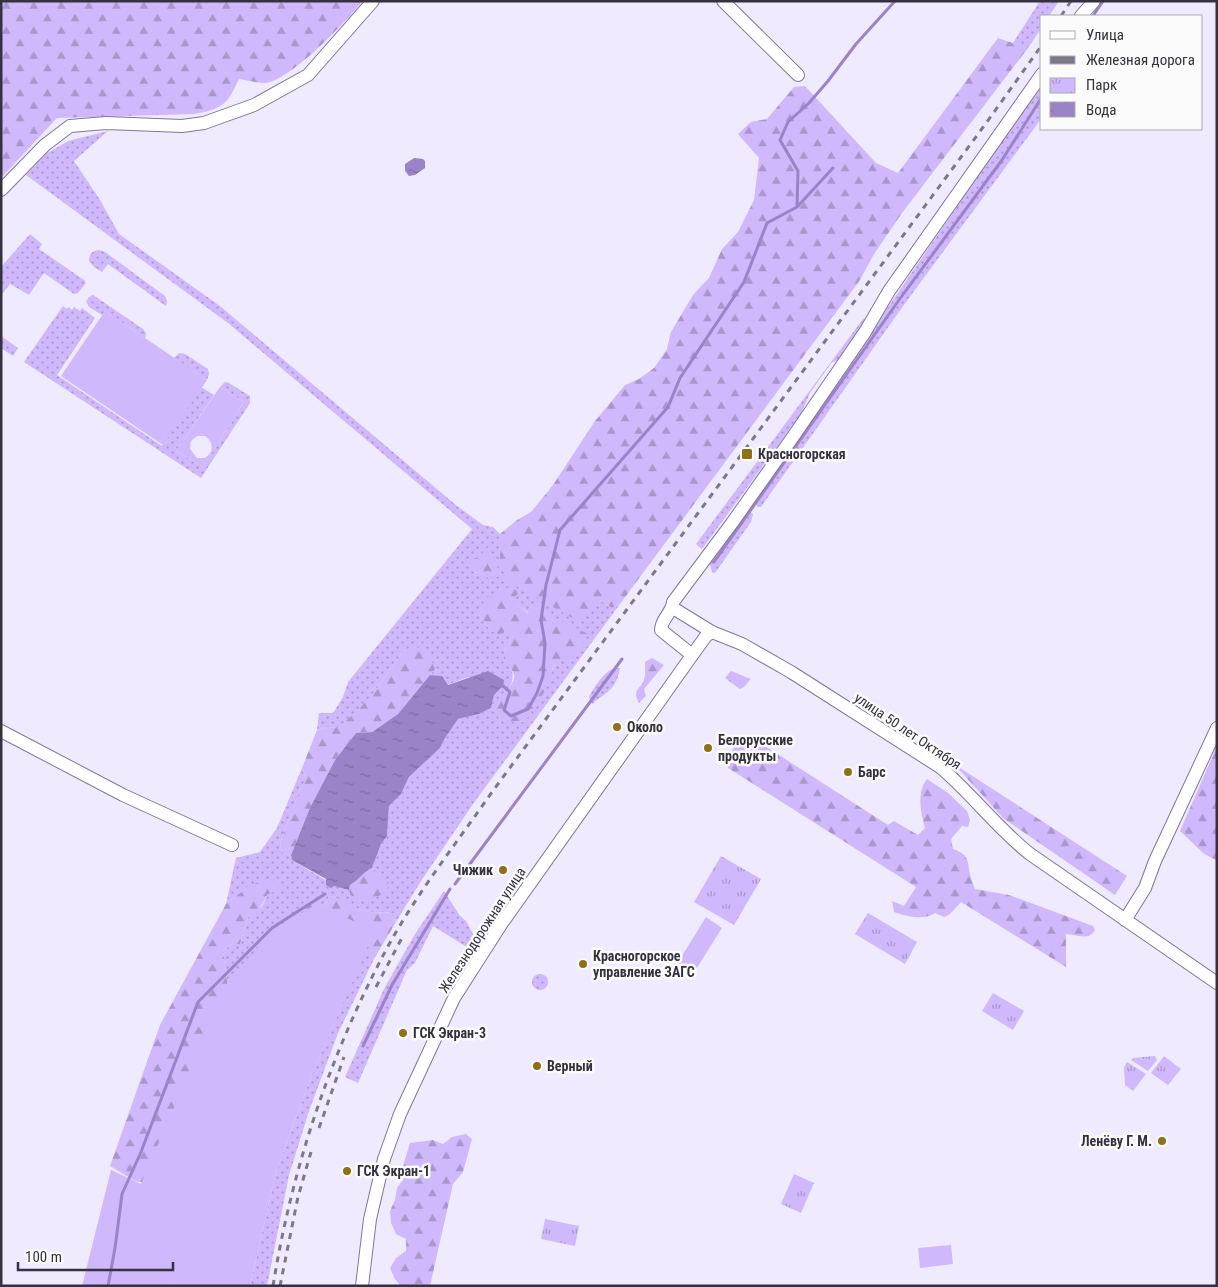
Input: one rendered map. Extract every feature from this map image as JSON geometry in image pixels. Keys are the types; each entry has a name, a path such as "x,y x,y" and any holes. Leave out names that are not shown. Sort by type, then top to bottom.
{"street":[{"path":"1,190 44,145 70,126 106,123 182,126 204,123 254,105 308,75 373,1"},
{"path":"723,1 798,75"},
{"path":"1082,15 1094,1"},
{"path":"692,655 661,630 661,624 673,608 674,602 797,431 864,332 889,291 1040,77"},
{"name":"улица 50 лет Октября","path":"673,608 712,632 742,644 791,672 940,767 956,781 1012,840 1056,874 1217,983"},
{"name":"Железнодорожная улица","path":"362,1286 370,1218 392,1134 454,998 507,916 692,655 706,636 712,632"},
{"path":"1125,920 1145,888 1155,861 1217,728"},
{"path":"1,731 123,795 232,844"}],"green space":[{"path":"1,1 363,1 320,47 281,77 267,83 239,79 231,95 217,108 194,114 57,118 1,178"},
{"path":"1040,1 1059,1 1050,15 1040,15 1040,30 1028,48 1013,43"},
{"path":"998,38 1028,48 902,213 874,254 860,280 620,604 612,608 600,600 581,623 506,580 500,560 500,534 517,520 531,512 553,485 595,421 625,385 639,379 654,368 667,349 671,332 693,295 709,278 722,249 738,232 754,200 759,158 738,134 751,122 767,119 794,87 805,86 876,163 898,173"},
{"path":"1040,86 1040,120 906,302 761,507 758,507 754,502"},
{"path":"108,131 74,161 100,200 119,234 220,306 457,506 483,525 493,527 500,534 500,560 600,600 612,608 620,604 473,804 396,922 394,914 365,911 329,896 325,907 308,914 227,997 223,951 232,944 240,944 248,917 262,906 268,894 249,886 226,904 236,858 260,852 277,828 302,768 306,779 299,792 280,843 282,853 291,855 292,860 334,885 349,890 350,895 365,900 389,884 387,880 372,868 381,844 387,836 389,806 401,794 409,777 440,748 458,719 479,714 491,708 494,695 503,686 468,677 447,685 442,676 430,675 435,669 404,650 362,707 338,728 328,727 317,730 319,713 333,713 343,697 348,682 472,529 228,323 26,175 46,154 68,141","holes":["478,557 489,578 474,572 472,559","486,598 511,601 529,613 538,607 555,622 557,661 525,722 516,721 499,699 513,677 511,667 504,652 513,636 507,629 491,631 479,615"]},
{"path":"30,234 42,244 39,249 84,280 86,283 78,293 74,294 44,273 29,295 10,284 3,293 1,292 1,267"},
{"path":"99,250 105,252 165,296 166,306 108,264 102,272 94,267 89,261 90,255"},
{"path":"93,295 143,329 146,333 145,338 105,311 102,315 89,307 86,302"},
{"path":"63,306 67,309 69,307 72,310 74,307 80,311 82,308 95,318 57,375 162,446 201,387 214,395 176,451 203,467 244,402 220,387 225,382 229,383 250,396 250,403 201,478 24,362"},
{"path":"105,311 207,380 163,445 61,376"},
{"path":"863,319 866,319 837,361 832,362 810,393 801,414 702,549 696,544"},
{"path":"1,336 18,348 13,356 1,348"},
{"path":"179,353 185,354 208,369 207,380 174,358"},
{"path":"220,387 244,402 203,467 176,451","holes":["197,436 205,436 210,441 212,447 210,453 205,458 197,458 190,449 191,441"]},
{"path":"748,511 753,514 751,522 715,573 712,572 709,561 744,513"},
{"path":"489,546 500,573 497,577 489,578 469,570 468,565 472,559 478,557"},
{"path":"511,586 519,592 512,601 528,613 538,606 555,622 564,622 588,634 575,659 557,661 552,669 552,679 525,722 516,721 507,724 499,719 495,711 498,700 513,682 513,673 504,661 504,652 513,636 507,630 499,635 491,631 479,615 486,598"},
{"path":"414,646 428,654 435,669 398,714 372,732 356,733 335,760 310,809 291,855 282,853 280,843 299,792 306,779 302,768 317,730 328,727 338,728 376,690 404,650"},
{"path":"652,658 664,665 644,689 646,696 639,703 636,693 645,678 645,662"},
{"path":"614,668 620,668 614,686 592,704 589,697 593,689"},
{"path":"731,671 751,679 740,689 725,678"},
{"path":"750,735 888,825 894,821 918,835 925,828 920,797 921,790 927,779 948,793 967,811 970,820 968,827 962,826 951,839 953,849 962,853 968,861 975,889 1009,895 1093,926 1095,930 1086,937 1066,934 1066,967 961,902 950,914 944,917 935,913 926,917 920,917 894,912 892,901 904,906 916,887 728,768 726,761 736,744"},
{"path":"1217,746 1217,861 1203,853 1180,831"},
{"path":"954,764 1127,876 1115,895 1003,818"},
{"path":"721,856 761,879 734,925 694,902"},
{"path":"372,868 387,879 389,885 385,892 366,900 350,895 350,885"},
{"path":"266,879 277,883 280,890 268,894 254,917 248,917 240,944 232,944 223,951 227,997 149,1184 135,1181 110,1166 160,1025 226,904 249,886"},
{"path":"444,891 473,934 479,938 477,944 470,949 433,926 415,963 407,970 358,1083 345,1077 384,989 415,934"},
{"path":"329,896 365,911 394,914 396,922 374,959 371,950 371,938 308,914 305,907 314,900 325,907"},
{"path":"315,905 375,930 312,1074 276,1172 250,1286 82,1286 111,1170 141,1184 191,1068 214,1001 243,970 262,941 276,928"},
{"path":"868,913 917,942 905,964 855,934"},
{"path":"706,917 722,928 693,974 677,964"},
{"path":"371,938 371,950 374,959 338,1033 309,1111 289,1175 267,1286 250,1286 276,1172 312,1074"},
{"path":"540,974 548,982 540,990 532,982"},
{"path":"993,993 1024,1011 1013,1030 982,1011"},
{"path":"1155,1056 1157,1060 1148,1071 1131,1060 1133,1058"},
{"path":"1164,1056 1181,1069 1168,1085 1151,1073"},
{"path":"1127,1062 1146,1074 1133,1091 1125,1085 1124,1067"},
{"path":"466,1134 472,1139 463,1172 453,1184 430,1286 401,1286 390,1268 396,1258 406,1251 406,1239 396,1234 391,1223 390,1211 395,1200 397,1188 404,1178 403,1166 410,1143 433,1140 443,1144 452,1137"},
{"path":"794,1174 814,1183 801,1213 781,1204"},
{"path":"545,1219 579,1226 575,1246 541,1239"},
{"path":"951,1245 953,1264 920,1268 918,1248"}],"water":[{"path":"414,158 423,159 425,161 425,168 415,175 409,176 405,171 405,164"},
{"path":"488,671 504,680 503,686 494,695 491,708 479,714 458,719 440,748 409,777 401,794 389,806 387,836 381,844 372,868 350,885 349,890 334,886 331,888 326,885 326,879 292,860 291,855 310,808 335,760 356,733 372,732 398,714 430,675 442,676 448,685"}],"waterway":[{"path":"797,206 798,171 780,140 788,122 809,103 856,44 895,1"},
{"path":"1094,15 1103,1"},
{"path":"714,562 899,300 1002,160 1040,100"},
{"path":"500,686 503,686 510,692 504,710 511,716 528,709 537,693 543,676 545,643 541,620 546,585 560,530 668,407 680,378 744,282 767,223 797,207 833,168"},
{"path":"455,884 622,659"},
{"path":"363,1046 392,985 450,889"},
{"path":"108,1286 122,1194 141,1152 198,1002 272,928 325,894"}],"railway":[{"path":"1062,15 1071,1"},
{"path":"273,1286 281,1242 302,1156 331,1071 347,1030 366,990 386,950 410,909 492,792 1040,48"},
{"path":"376,987 404,934"},
{"path":"319,1128 344,1057"},
{"path":"280,1286 298,1197 311,1152"}],"place":[{"name":"Красногорская","path":"747,454"},
{"name":"Около","path":"617,727"},
{"name":"Белорусские продукты","path":"708,748"},
{"name":"Барс","path":"848,772"},
{"name":"Чижик","path":"503,870"},
{"name":"Красногорское управление ЗАГС","path":"583,964"},
{"name":"ГСК Экран-3","path":"403,1033"},
{"name":"Верный","path":"537,1066"},
{"name":"Ленёву Г. М.","path":"1162,1141"},
{"name":"ГСК Экран-1","path":"347,1171"}]}
